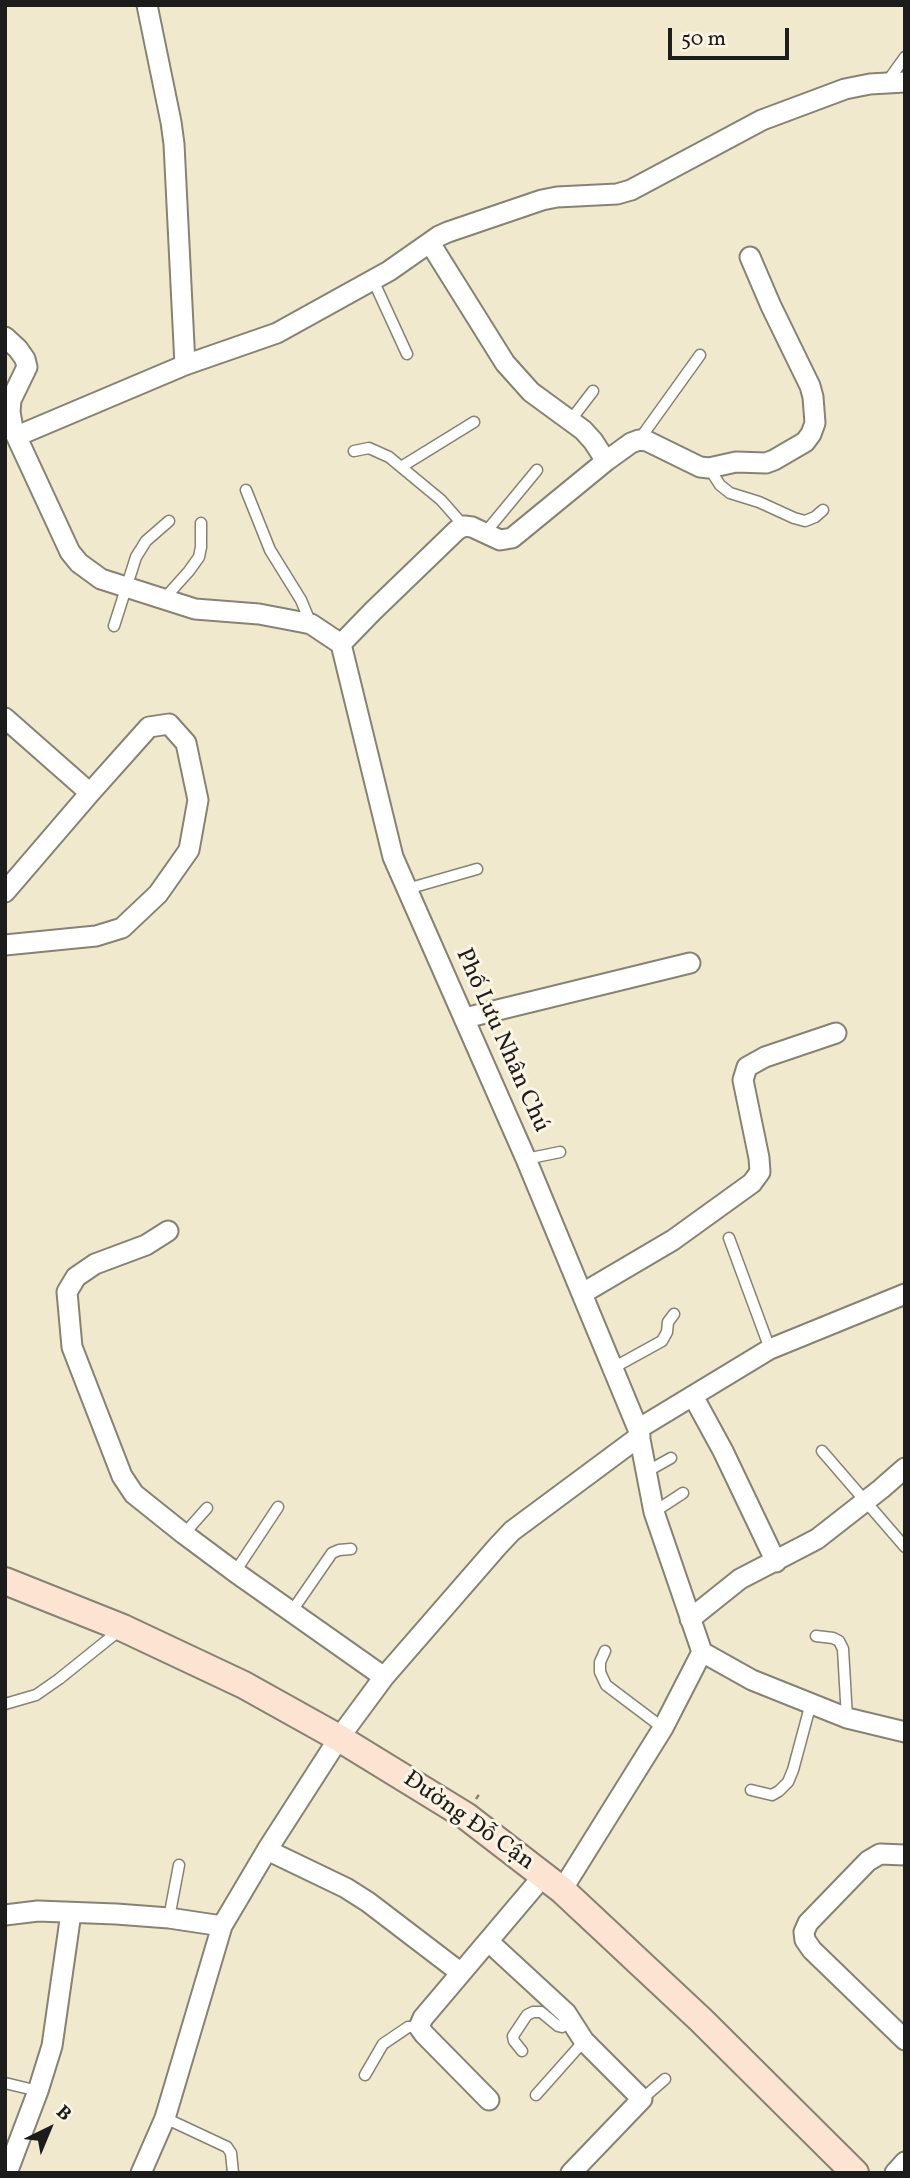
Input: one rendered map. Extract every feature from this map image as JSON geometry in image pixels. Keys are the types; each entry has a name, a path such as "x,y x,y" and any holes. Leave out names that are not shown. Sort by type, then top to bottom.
{"main road":[{"name":"Đường Đỗ Cận","path":"5,1581 123,1628 244,1685 340,1738 466,1816 553,1883 701,2020 855,2173"}],"street":[{"path":"147,5 174,144 186,365"},
{"path":"12,432 186,365 277,334 373,280 448,232 542,200 617,194 631,190 762,120 845,89 870,84 899,85"},
{"path":"430,243 505,363 531,392 593,440 606,461"},
{"path":"5,337 19,349 27,367 11,400 9,412 12,432 71,552 79,563 101,579 164,600 205,611 259,614 311,624 341,643 457,530 464,526 472,527 500,540 512,538 606,461 639,440 647,441 700,467 709,468 736,462 766,463 805,442 815,423 810,386 750,257"},
{"name":"Phố Lưu Nhân Chú","path":"341,643 393,857 526,1159 639,1433 654,1512 702,1652"},
{"path":"5,718 90,793"},
{"path":"5,892 149,727 169,724 186,743 198,800 188,850 158,894 122,928 96,936 5,945"},
{"path":"465,1018 690,963"},
{"path":"583,1293 673,1240 752,1183 760,1172 760,1158 743,1080 747,1067 765,1056 836,1033"},
{"path":"168,1231 146,1245 95,1264 76,1277 68,1292 72,1347 122,1476 134,1494 235,1573 384,1676"},
{"path":"141,2173 165,2118 222,1926 267,1850 384,1676 512,1531 639,1433 770,1349 905,1294"},
{"path":"693,1396 723,1451 776,1562"},
{"path":"690,1619 740,1579 817,1539 905,1468"},
{"path":"489,2100 419,2027 489,1942 553,1883 663,1728 702,1652 752,1680 847,1718 905,1732"},
{"path":"267,1850 346,1888 461,1973"},
{"path":"905,1855 880,1854 868,1861 808,1923 804,1932 805,1940 812,1950 905,2040"},
{"path":"5,1915 38,1911 169,1918 222,1926"},
{"path":"7,2173 52,2046 71,1913"},
{"path":"489,1942 573,2020 584,2041 642,2099 571,2173"},
{"path":"895,2173 905,2162"}],"lane":[{"path":"899,85 905,57"},
{"path":"373,280 408,354"},
{"path":"639,440 699,355"},
{"path":"569,421 593,391"},
{"path":"401,467 474,422"},
{"path":"354,451 369,448 389,457 441,500 464,526"},
{"path":"709,468 720,485 730,492 794,518 805,521 816,517 823,510"},
{"path":"485,533 537,470"},
{"path":"246,490 270,550 301,600 311,624"},
{"path":"114,625 136,557 146,541 169,521"},
{"path":"164,600 199,557 201,523"},
{"path":"407,889 477,869"},
{"path":"526,1159 559,1152"},
{"path":"729,1238 770,1349"},
{"path":"613,1368 662,1340 674,1314"},
{"path":"822,1451 905,1547"},
{"path":"646,1472 671,1458"},
{"path":"654,1512 682,1493"},
{"path":"235,1573 278,1507"},
{"path":"184,1534 207,1508"},
{"path":"292,1611 332,1553 351,1549"},
{"path":"5,1704 36,1695 123,1628"},
{"path":"816,1636 833,1638 839,1641 844,1649 847,1718"},
{"path":"605,1651 600,1662 600,1672 606,1685 663,1728"},
{"path":"751,1790 772,1795 788,1782 811,1702"},
{"path":"169,1918 179,1865"},
{"path":"522,2051 513,2036 527,2015 537,2010 562,2027 573,2020"},
{"path":"365,2075 383,2044 408,2027 419,2027"},
{"path":"536,2095 584,2041"},
{"path":"642,2099 665,2079"},
{"path":"5,2083 38,2091"},
{"path":"165,2118 228,2147 233,2173"}]}
